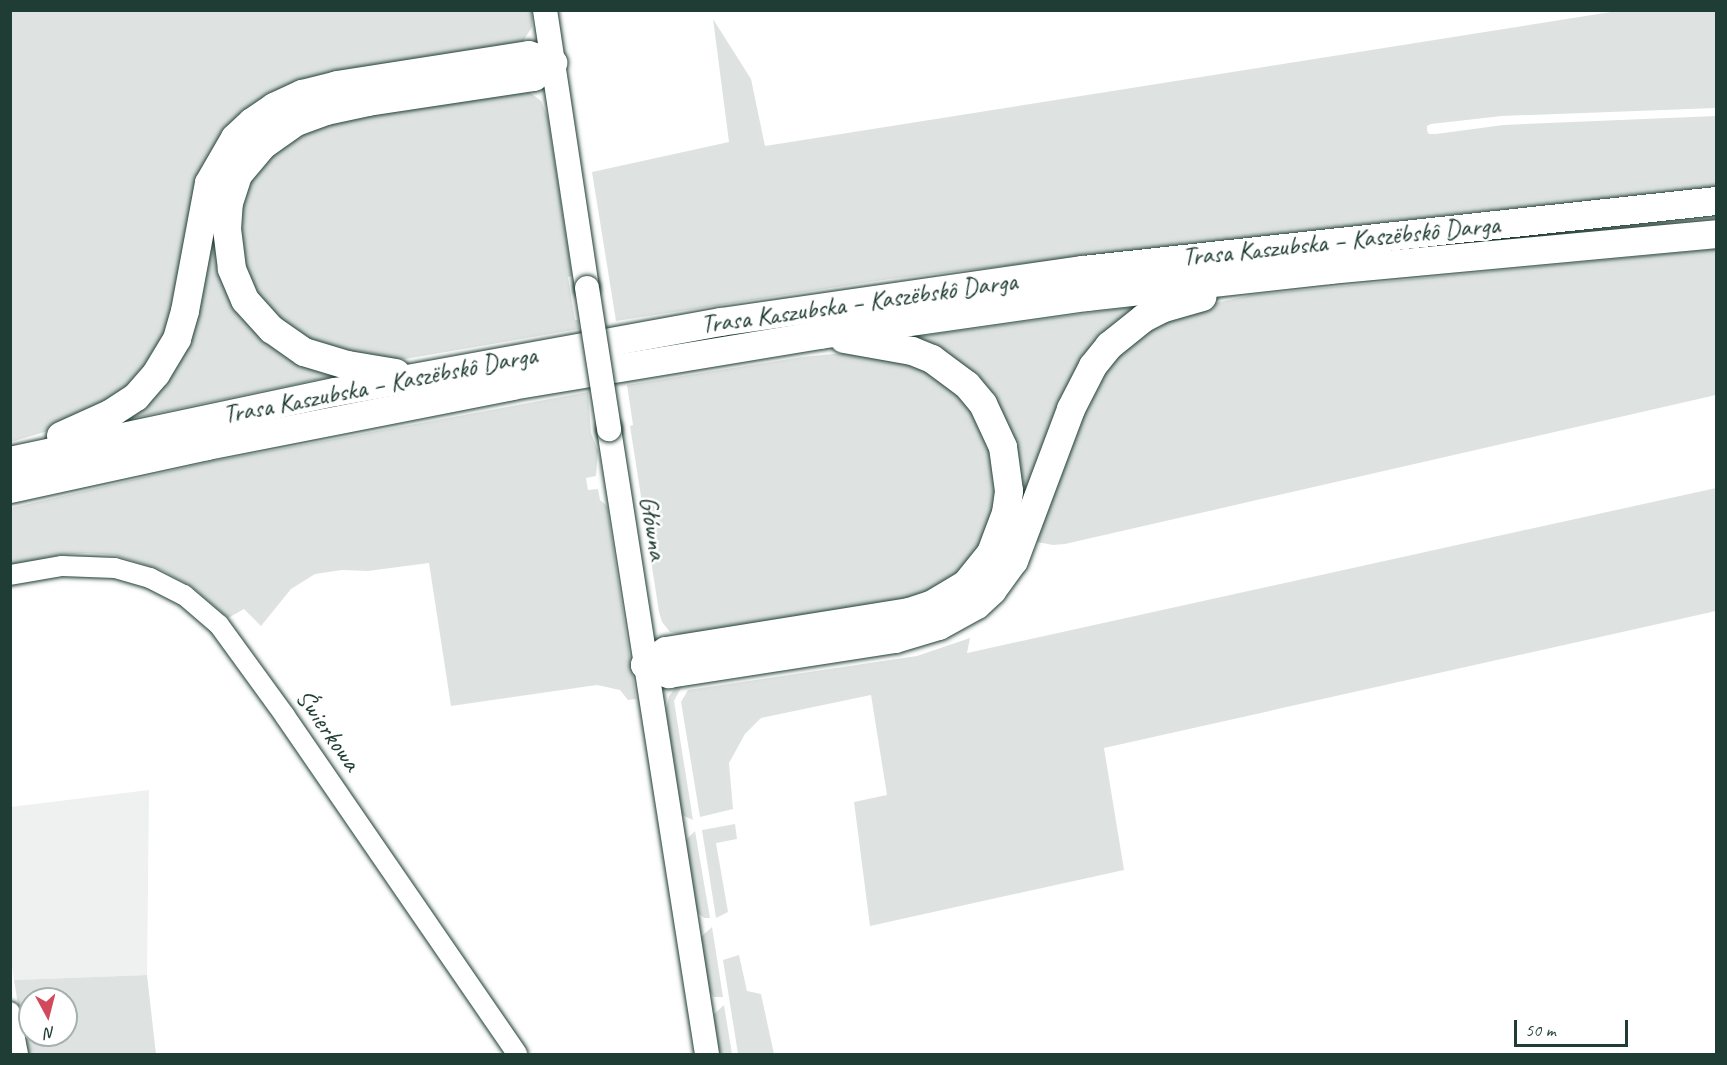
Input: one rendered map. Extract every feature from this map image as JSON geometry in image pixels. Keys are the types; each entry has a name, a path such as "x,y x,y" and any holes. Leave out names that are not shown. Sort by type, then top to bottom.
{"highway":[{"path":"10,451 86,427 136,396 156,374 177,339 185,312 209,183 235,138 267,112 302,94 337,85 529,55 552,63"},
{"path":"420,376 327,360 285,340 262,320 245,300 232,269 228,248 229,203 238,176 262,146 296,122 326,111 368,102 534,77 552,63"},
{"name":"Trasa Kaszubska – Kaszëbskô Darga","path":"10,460 420,376 721,322 1061,273 1716,201"},
{"name":"Trasa Kaszubska – Kaszëbskô Darga","path":"10,489 207,446 512,386 820,335 1086,297 1330,270 1716,234"},
{"path":"645,665 669,674 687,672 895,639 916,634 958,617 992,591 1014,561 1081,386 1109,346 1144,318 1164,308 1198,298 1330,270"},
{"path":"645,665 666,651 909,612 931,605 966,584 991,553 1006,513 1009,491 1003,447 983,404 967,385 932,360 912,351 820,335"}],"main road":[{"name":"Główna","path":"545,10 707,1054"}],"street":[{"name":"Świerkowa","path":"10,575 62,566 116,568 150,578 184,595 219,625 285,716 517,1054"},
{"path":"10,1012 18,1054"}],"shaded area":[{"path":"532,10 532,27 522,43 264,102 170,333 144,374 88,419 11,442 10,11"},
{"path":"1617,11 1716,11 1716,108 1502,116 1431,124 1427,126 1427,131 1429,134 1436,134 1503,125 1716,116 1716,190 1485,211 890,279 616,321 592,172 729,142 713,19 751,79 765,146"},
{"path":"527,90 541,101 548,118 572,276 568,277 575,320 578,320 579,329 405,359 376,360 351,359 276,324 240,264 243,188 266,154 316,124"},
{"path":"285,118 217,242 315,370 334,376 124,420 144,402 214,198"},
{"path":"1716,249 1716,395 1065,544 1053,545 1032,541 1093,380 1129,340 1201,306 1252,295"},
{"path":"1146,305 1124,322 1010,551 979,583 1012,445 907,338"},
{"path":"854,352 904,359 952,384 988,431 999,502 971,566 919,599 687,635 670,632 662,622 659,612 630,426 633,425 627,385 802,357"},
{"path":"588,392 591,433 598,451 596,476 586,478 588,490 598,489 600,500 607,506 636,699 628,700 620,690 597,685 451,706 429,563 368,571 342,570 315,574 291,589 261,626 244,609 228,618 191,586 162,570 114,555 87,553 59,555 11,565 11,508 209,462"},
{"path":"1716,488 1716,611 1104,748 1124,870 870,926 854,802 887,795 871,695 761,718 745,734 729,763 733,809 700,817 681,702 688,690 917,656 970,638 967,653"},
{"path":"684,682 674,701 693,820 682,815 666,710 669,696 676,687"},
{"path":"149,790 147,975 14,980 10,952 10,807"},
{"path":"735,824 737,839 716,843 728,912 716,918 702,830"},
{"path":"695,831 710,918 704,918 697,912 686,840"},
{"path":"712,927 723,997 714,997 709,991 701,937"},
{"path":"739,955 747,991 761,994 774,1054 738,1054 723,960"},
{"path":"147,975 156,1054 26,1054 25,1047 78,1047 78,987 18,987 18,1005 14,980"},
{"path":"724,1005 732,1054 720,1054 713,1015"}]}
